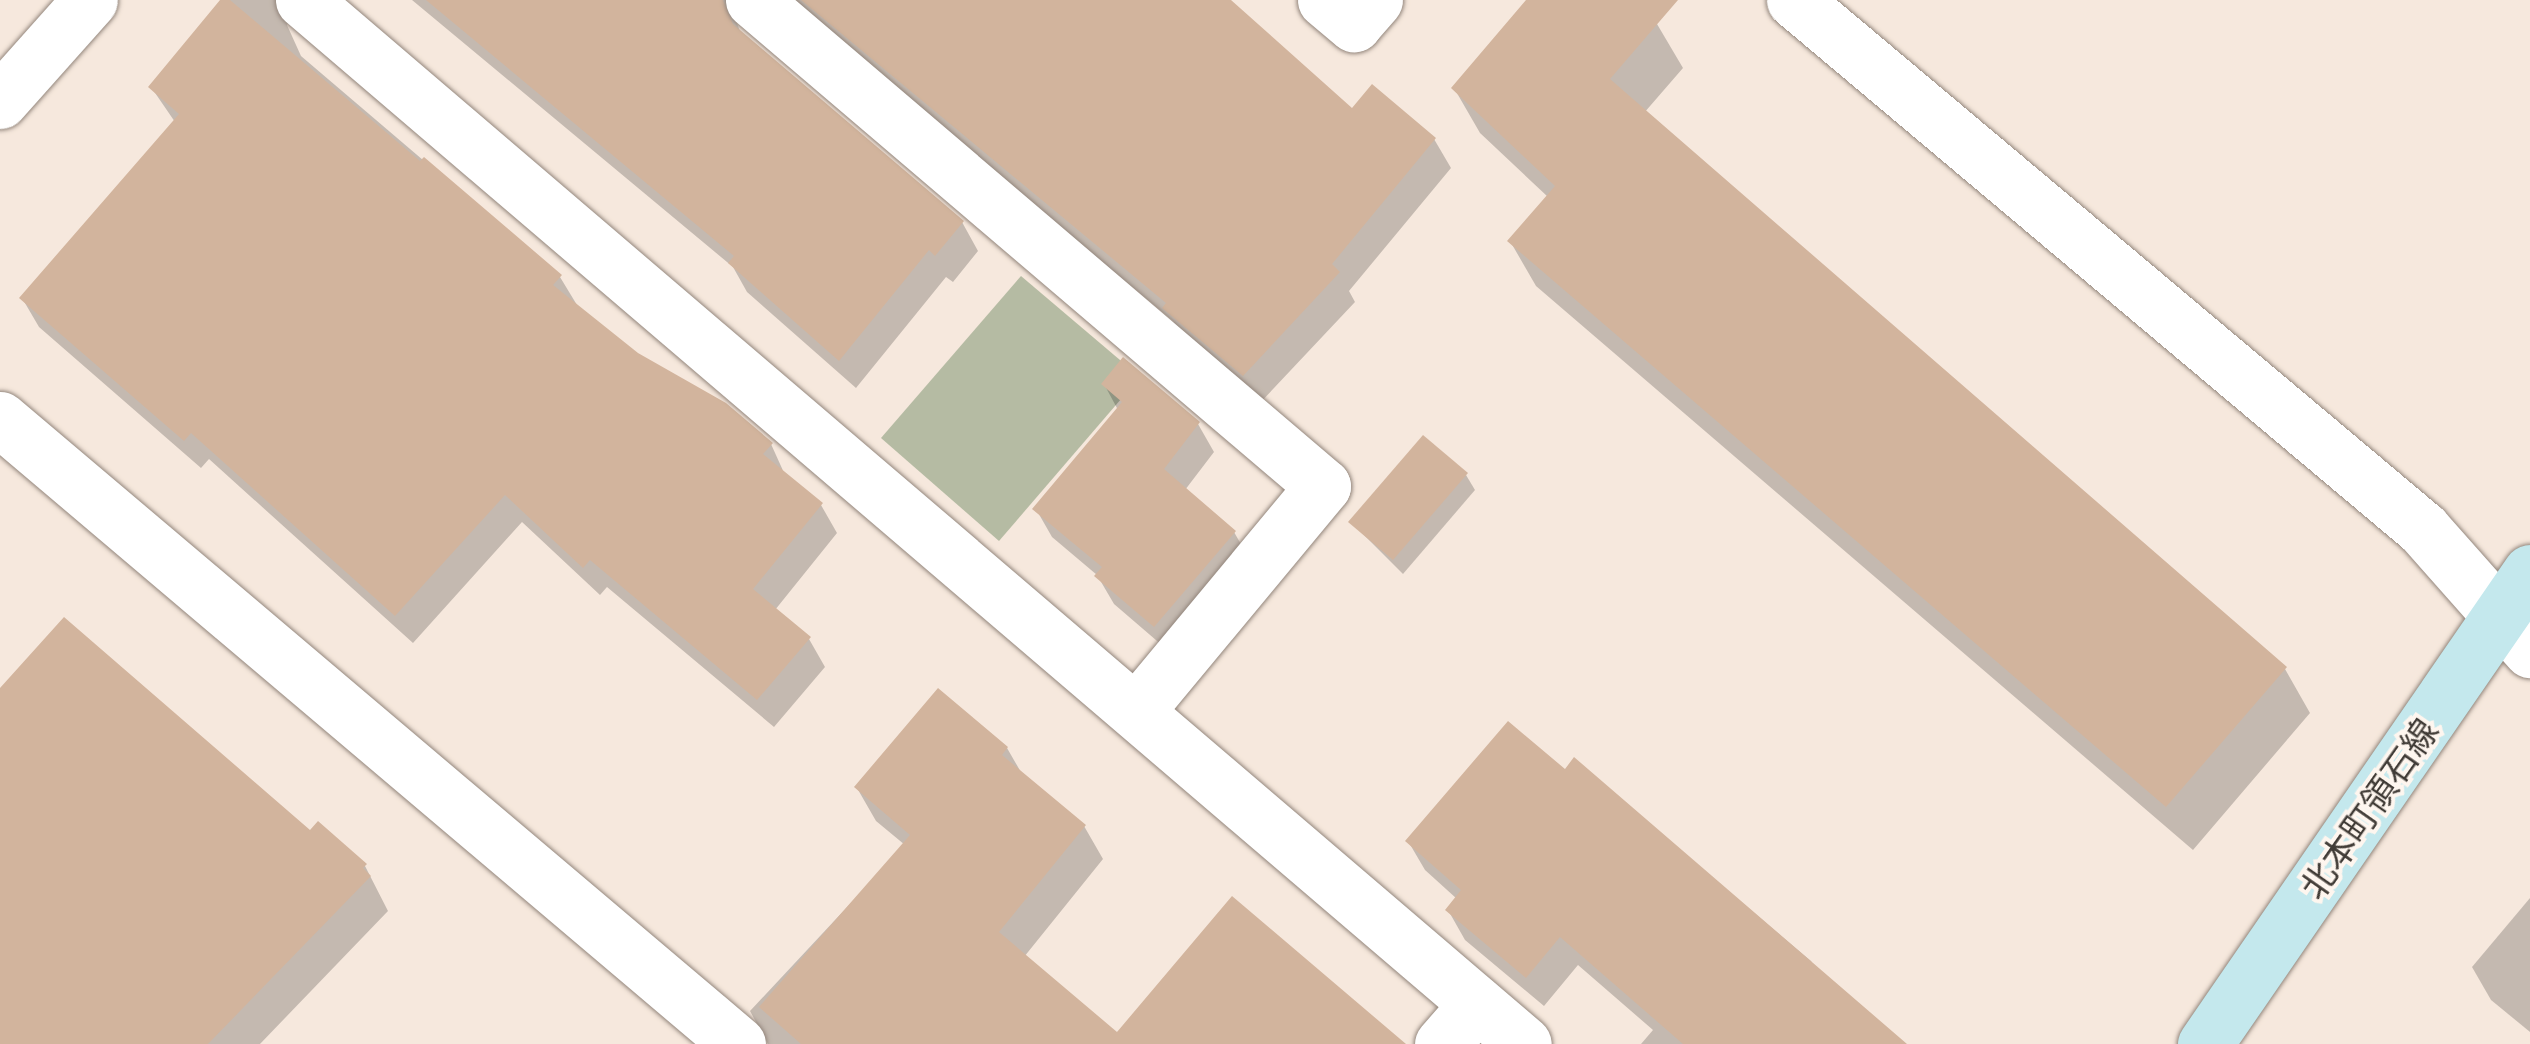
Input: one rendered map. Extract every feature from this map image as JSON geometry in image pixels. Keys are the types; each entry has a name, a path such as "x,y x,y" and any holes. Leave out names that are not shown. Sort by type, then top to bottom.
{"main road":[{"name":"北本町領石線","path":"2205,1044 2521,612"}],"street":[{"path":"0,101 90,0"},
{"path":"303,0 1138,709 1524,1044"},
{"path":"753,0 1323,486 1138,709"},
{"path":"1326,0 1354,24 1375,0"},
{"path":"1794,0 2521,612"},
{"path":"0,419 738,1044"},
{"path":"1442,1044 1477,1004"}],"green space":[{"path":"1021,276 1140,377 999,541 881,438"}],"building":[{"path":"220,0 230,0 420,161 424,157 562,275 553,285 638,353 726,403 773,443 763,454 823,503 753,589 811,637 757,700 590,560 583,568 505,495 395,616 191,433 184,441 19,298 179,114 148,87"},
{"path":"426,0 723,0 733,24 964,221 935,256 929,250 839,361 728,263 734,256"},
{"path":"801,0 1231,0 1352,108 1372,84 1436,138 1332,264 1340,272 1243,376 1162,308 1166,303"},
{"path":"1526,0 1678,0 1610,79 2287,667 2166,807 1507,241 1555,186 1451,88"},
{"path":"1123,357 1200,422 1164,469 1236,531 1154,627 1094,576 1102,567 1032,509 1122,402 1101,384"},
{"path":"1423,435 1468,473 1393,560 1348,522"},
{"path":"64,617 310,830 318,821 367,864 363,868 371,876 208,1044 0,1044 0,688"},
{"path":"938,688 1008,747 1002,755 1086,825 999,932 1117,1032 1232,896 1406,1044 801,1044 759,1007 910,835 854,787"},
{"path":"1508,721 1565,769 1574,757 1907,1044 1683,1044 1560,937 1526,978 1445,910 1461,890 1405,841"}]}
